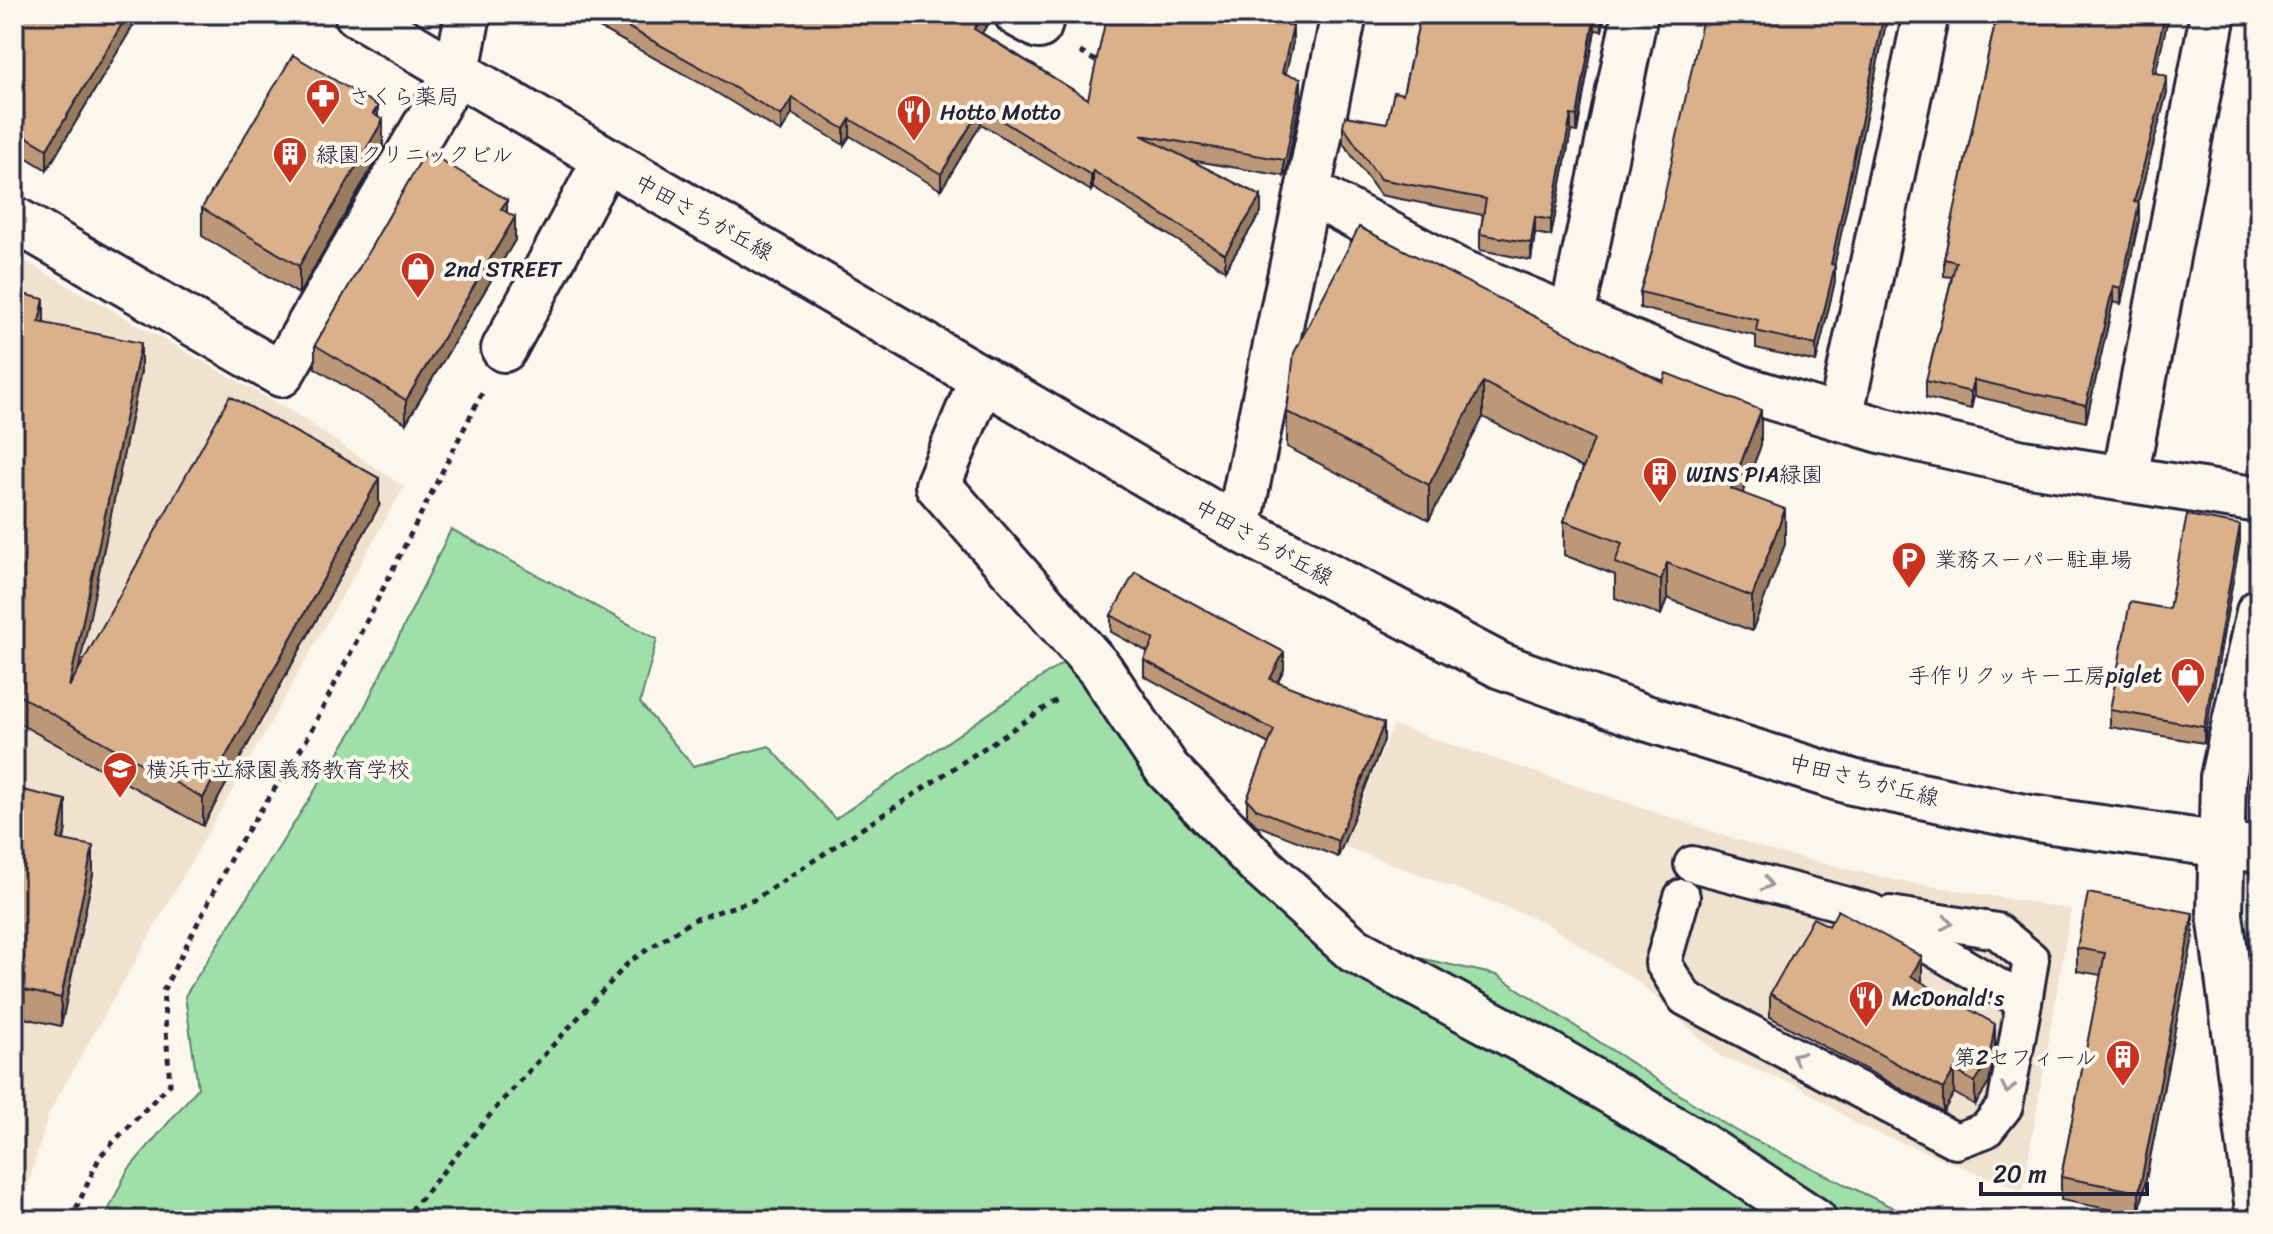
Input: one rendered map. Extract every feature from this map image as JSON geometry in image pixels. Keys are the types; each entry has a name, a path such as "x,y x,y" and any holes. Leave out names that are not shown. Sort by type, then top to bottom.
{"street":[{"name":"中田さちが丘線","path":"357,14 1238,528 1501,666 1649,719 1852,782 2030,818 2240,848"},
{"path":"14,219 281,374 457,71 468,14"},
{"path":"1238,528 1344,14"},
{"path":"1571,321 1635,14"},
{"path":"1840,418 1926,14"},
{"path":"2125,478 2213,14"},
{"path":"495,367 605,161"},
{"path":"1308,191 1456,270 1571,321 1741,388 1840,418 2023,463 2259,500"},
{"path":"982,378 938,485 1100,669 1167,769 1263,868 1354,950 1546,1053 1699,1144 1814,1220"},
{"path":"2259,612 2223,777 2240,848 2220,914 2259,1218"}],"lane":[{"path":"1682,897 1663,963 1685,998 1956,1141 1986,1130 2005,1106 2031,959 1997,931 1870,911 1692,864"},
{"path":"1870,911 2024,1002"}],"path":[{"path":"1033,18 1108,69"},
{"path":"71,1220 100,1156 170,1084 163,991 235,850 307,739 495,367"},
{"path":"403,1220 500,1103 630,961 693,920 754,900 1100,669"}],"shaded area":[{"name":"横浜市立緑園義務教育学校","path":"14,255 296,414 404,487 49,1113 18,1220 14,1220"},
{"path":"1393,725 1772,851 1895,880 2071,909 2023,1191 1860,1126 1797,1085 1720,1056 1640,983 1542,921 1344,846"}],"green space":[{"path":"451,529 657,639 640,703 693,766 769,746 835,819 1061,664 1114,680 1182,777 1369,947 1497,975 1734,1130 1918,1220 104,1220 127,1171 198,1088 185,996 356,725"}],"building":[{"path":"14,14 128,14 47,149 14,129"},
{"path":"604,14 984,14 974,29 1088,99 1107,14 1291,14 1288,25 1293,26 1282,73 1301,78 1284,160 1141,135 1261,196 1225,254 1093,171 1091,175 981,108 941,174 850,119 844,129 792,98 781,116"},
{"path":"1421,14 1595,14 1577,116 1571,115 1551,220 1535,217 1531,243 1480,234 1486,199 1380,179 1343,126 1345,116 1387,123 1394,92 1403,94"},
{"path":"1713,14 1884,14 1831,264 1835,265 1816,345 1756,331 1758,320 1640,292 1652,252 1702,22 1710,24"},
{"path":"1997,14 2165,14 2152,72 2167,76 2134,202 2139,203 2121,288 2113,286 2086,405 1974,380 1971,392 1926,381 1956,262 1944,259"},
{"name":"緑園クリニックビル","path":"293,55 378,106 373,114 383,120 299,266 202,208"},
{"path":"426,151 507,200 501,209 515,217 406,400 315,345"},
{"path":"2259,194 2259,225 2252,224"},
{"path":"1359,227 1663,382 1666,373 1761,410 1731,489 1785,509 1752,597 1667,563 1661,580 1615,563 1622,543 1564,521 1594,439 1483,382 1429,485 1287,412 1294,353"},
{"path":"14,292 44,299 39,322 141,343 69,687 230,396 379,478 203,798 14,695"},
{"path":"2187,515 2240,525 2204,727 2110,710 2130,602 2169,609"},
{"path":"1135,572 1284,652 1270,679 1384,723 1338,841 1256,809 1247,799 1274,730 1144,660 1154,639 1111,615"},
{"path":"14,788 66,800 58,839 93,846 61,998 24,990 16,1029 14,1029"},
{"name":"第2セフィール","path":"2088,893 2193,913 2139,1192 2061,1177 2105,953 2077,948"},
{"path":"1838,910 1922,957 1911,976 1995,1024 1989,1060 1975,1082 1954,1070 1943,1089 1770,994 1813,918 1829,926"}],"place":[{"name":"さくら薬局","path":"323,127"},
{"name":"Hotto Motto","path":"914,143"},
{"name":"緑園クリニックビル","path":"290,185"},
{"name":"2nd STREET","path":"418,300"},
{"name":"WINS PIA緑園","path":"1660,505"},
{"name":"業務スーパー駐車場","path":"1909,590"},
{"name":"手作りクッキー工房piglet","path":"2188,706"},
{"name":"横浜市立緑園義務教育学校","path":"120,800"},
{"name":"McDonald's","path":"1866,1029"},
{"name":"第2セフィール","path":"2123,1088"}]}
